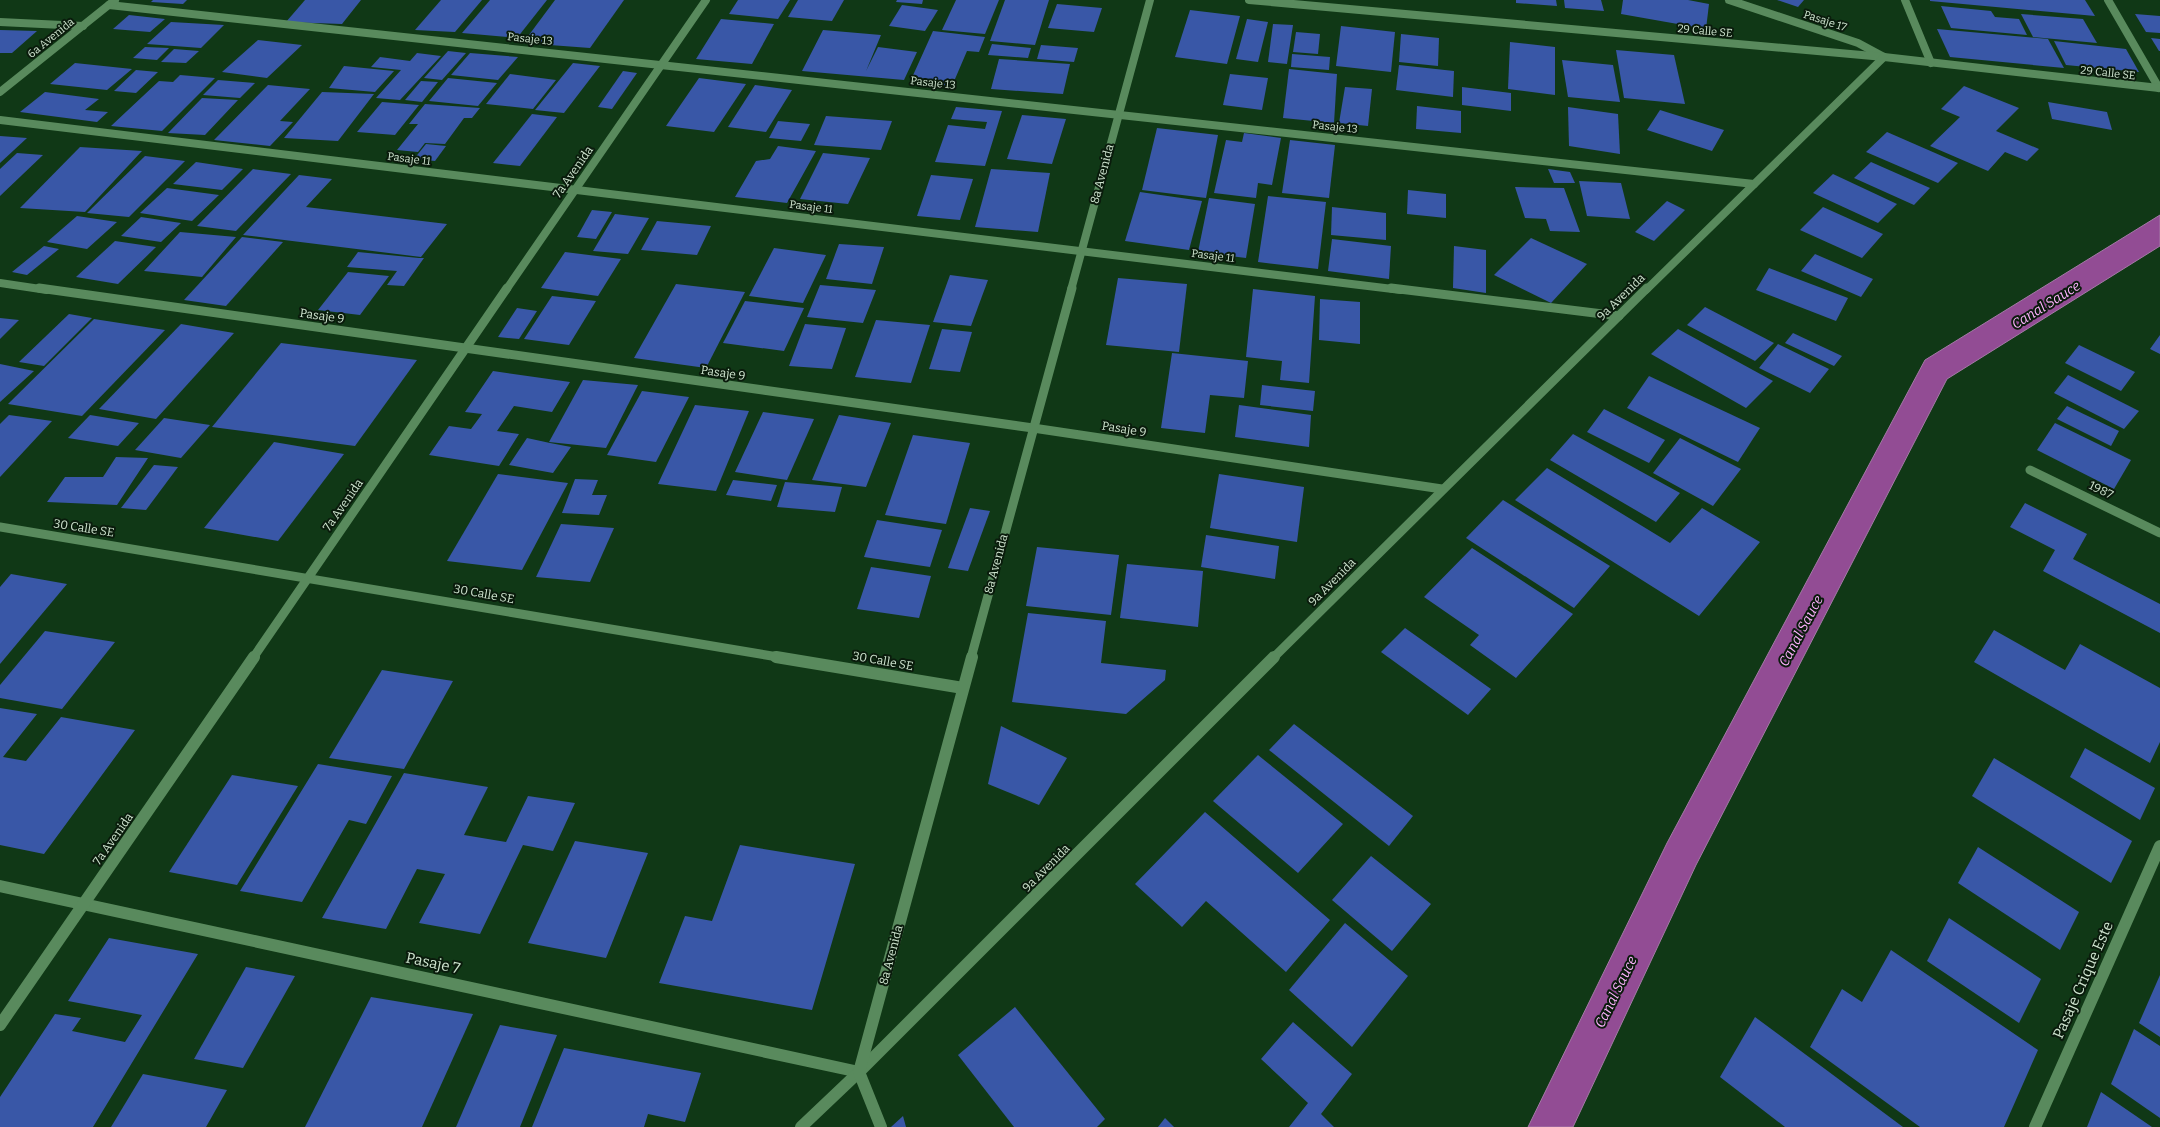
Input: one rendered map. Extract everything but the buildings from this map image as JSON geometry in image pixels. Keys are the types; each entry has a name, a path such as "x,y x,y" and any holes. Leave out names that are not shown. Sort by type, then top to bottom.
{"street":[{"name":"7a Avenida","path":"0,1025 706,0"},
{"name":"8a Avenida","path":"859,1072 1150,0"},
{"name":"29 Calle SE","path":"1249,0 1884,57 2159,88 2108,0"},
{"name":"Pasaje 17","path":"1729,0 1858,43 1884,57"},
{"path":"1905,0 1931,62"},
{"name":"Pasaje 13","path":"112,2 662,65 1754,184"},
{"name":"6a Avenida","path":"0,92 112,2"},
{"path":"0,22 83,26"},
{"name":"9a Avenida","path":"802,1127 1442,489 1884,57"},
{"name":"Pasaje 11","path":"0,120 1619,316"},
{"name":"Pasaje 9","path":"0,283 465,350 1033,428 1442,489"},
{"name":"1987","path":"2030,470 2160,533"},
{"name":"30 Calle SE","path":"0,527 963,688"},
{"name":"Pasaje Crique Este","path":"2035,1127 2160,846"},
{"name":"Pasaje 7","path":"0,886 859,1072"},
{"path":"859,1072 881,1127"}],"water":[{"name":"Canal Sauce","path":"2160,215 2160,246 1947,379 1696,865 1573,1127 1528,1127 1667,843 1925,360"}]}
